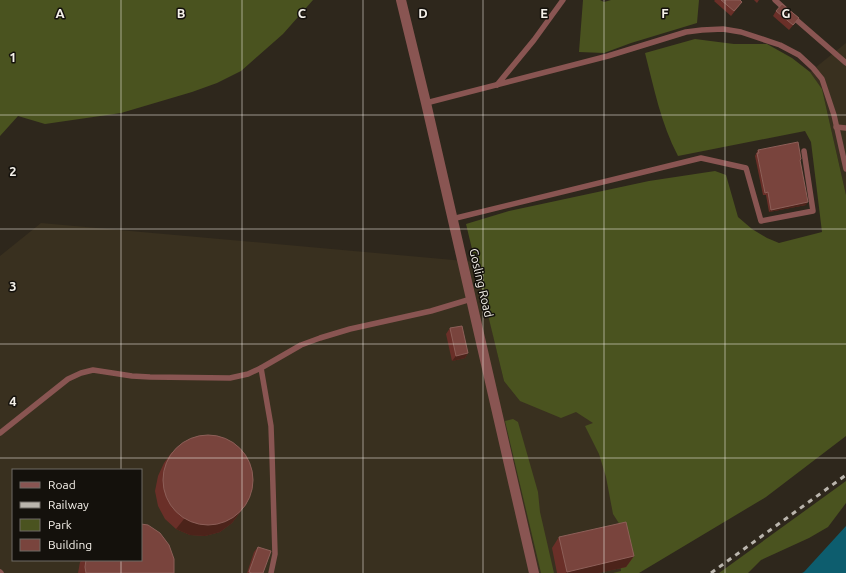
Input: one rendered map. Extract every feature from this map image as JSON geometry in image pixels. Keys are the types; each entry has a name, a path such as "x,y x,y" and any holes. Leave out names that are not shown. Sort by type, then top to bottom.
{"street":[{"name":"Gosling Road","path":"401,0 534,573"}],"lane":[{"path":"497,85 534,40 563,0"},
{"path":"775,0 846,63"},
{"path":"426,103 608,56 686,32 723,29 741,32 780,45 799,55 814,68 822,79 846,168"},
{"path":"836,127 846,128"},
{"path":"452,219 701,158 746,168 761,221 813,211 804,151"},
{"path":"0,433 68,379 80,373 92,370 138,377 230,378 248,374 301,345 320,338 350,329 471,299"},
{"path":"261,368 271,426 275,554 271,573"}],"shaded area":[{"path":"846,43 846,195 822,89 810,72"},
{"path":"41,223 476,262 504,381 588,395 631,573 0,573 0,256"}],"green space":[{"path":"0,0 313,0 283,34 241,71 217,83 121,113 45,124 18,116 0,136"},
{"path":"583,0 600,0 604,2 611,0 699,0 697,23 631,43 604,53 579,52"},
{"path":"695,39 734,44 767,44 792,58 810,72 822,89 846,195 846,436 766,497 639,573 613,573 621,571 616,532 622,528 613,514 606,477 599,454 585,426 593,423 576,412 561,418 520,401 504,381 466,224 509,211 649,181 715,171 726,175 738,217 752,229 767,238 779,243 822,232 811,142 805,131 678,156 662,119 645,53"},
{"path":"513,419 518,422 538,492 540,512 554,573 541,573 505,421"},
{"path":"846,481 846,503 828,527 809,538 761,560 748,573 719,573"}],"water":[{"path":"846,526 846,573 802,573 804,572"}],"building":[{"path":"721,0 740,0 742,2 734,11"},
{"path":"782,4 799,18 793,25 776,11"},
{"path":"798,142 808,202 771,210 768,192 765,193 757,153 759,153 758,150"},
{"path":"462,326 468,353 456,356 450,328"},
{"path":"208,435 225,438 240,448 250,463 253,480 250,497 240,512 225,522 208,525 191,522 176,512 166,497 163,480 166,463 176,448 191,438"},
{"path":"626,522 634,556 567,572 559,537"},
{"path":"142,524 148,525 160,533 169,545 174,559 174,573 86,573 86,561 142,561"},
{"path":"258,547 271,551 263,573 252,573 249,572"}],"railway":[{"path":"711,573 846,475"}]}
